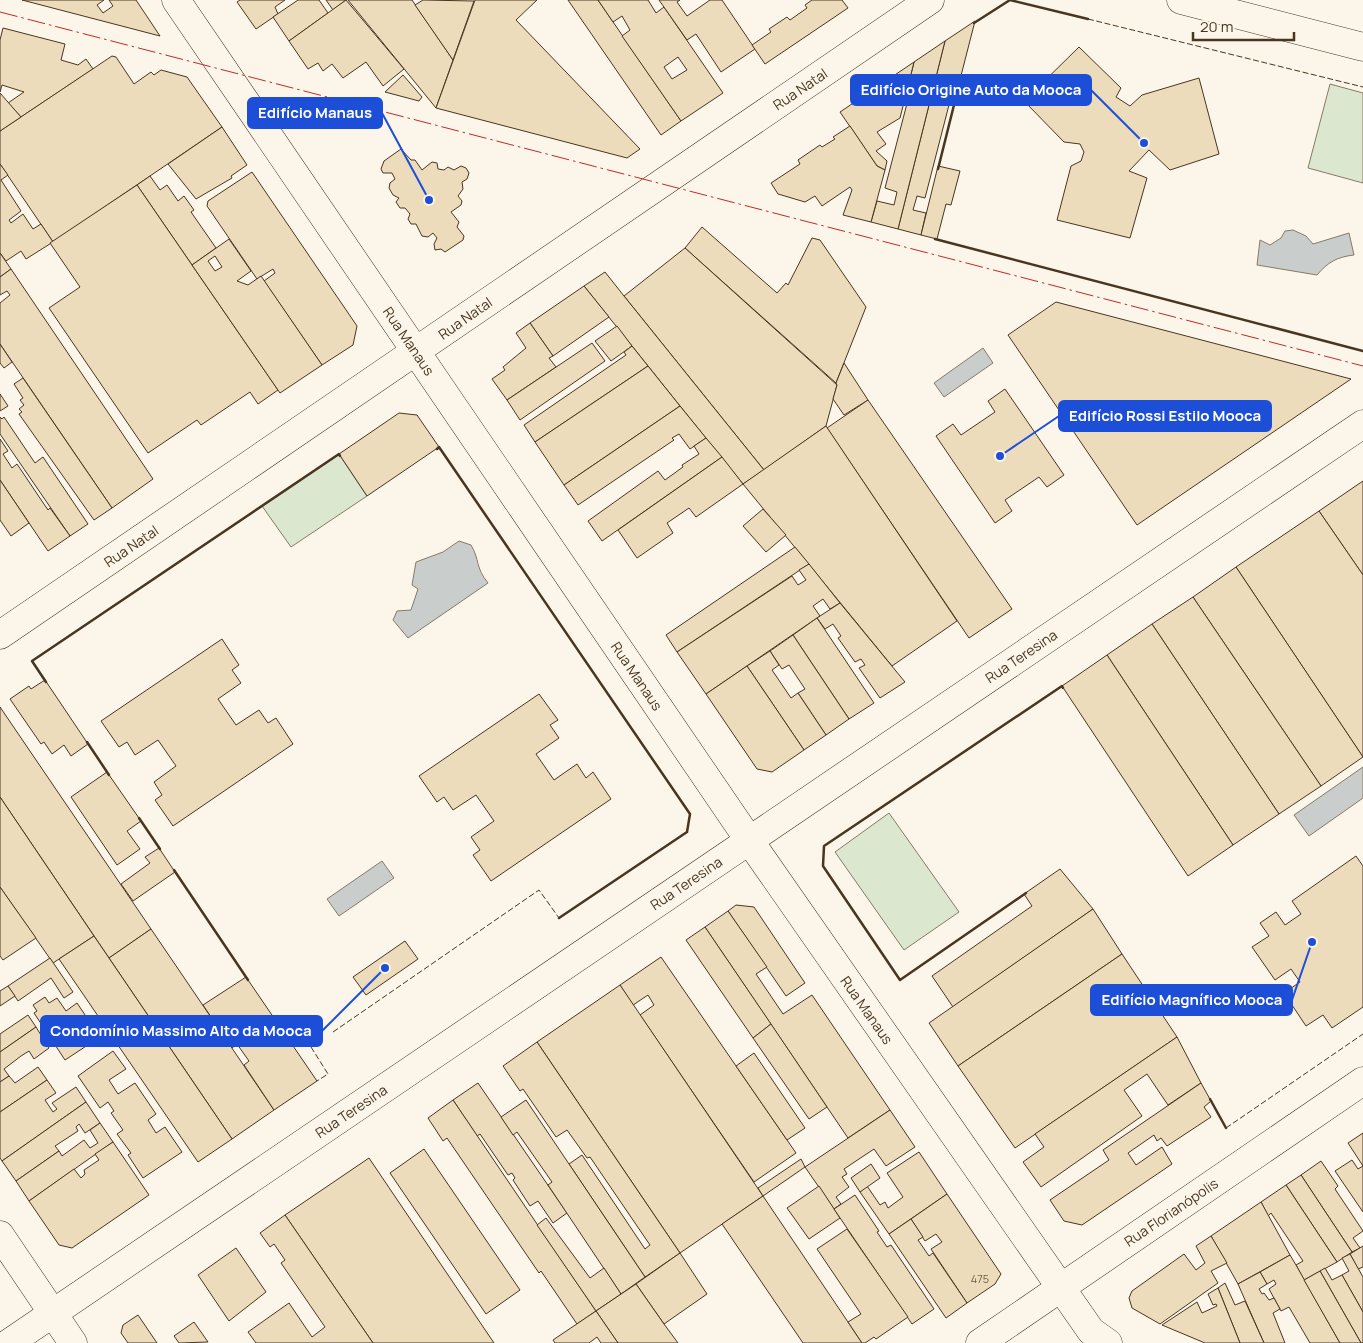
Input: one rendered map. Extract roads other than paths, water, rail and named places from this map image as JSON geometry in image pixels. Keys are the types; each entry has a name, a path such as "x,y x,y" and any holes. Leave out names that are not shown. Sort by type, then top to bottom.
{"street":[{"name":"Rua Manaus","path":"176,0 749,840 1090,1331 1108,1343"},
{"name":"Rua Natal","path":"0,635 930,0"},
{"path":"1180,0 1363,47"},
{"name":"Rua Teresina","path":"9,1343 1363,424"},
{"name":"Rua Florianópolis","path":"980,1343 1363,1082"},
{"path":"0,1236 73,1343"}],"place":[{"name":"Edifício Origine Auto da Mooca","path":"1144,143"},
{"name":"Edifício Manaus","path":"429,200"},
{"name":"Edifício Rossi Estilo Mooca","path":"1000,456"},
{"name":"Edifício Magnífico Mooca","path":"1312,942"},
{"name":"Condomínio Massimo Alto da Mooca","path":"385,968"}]}
